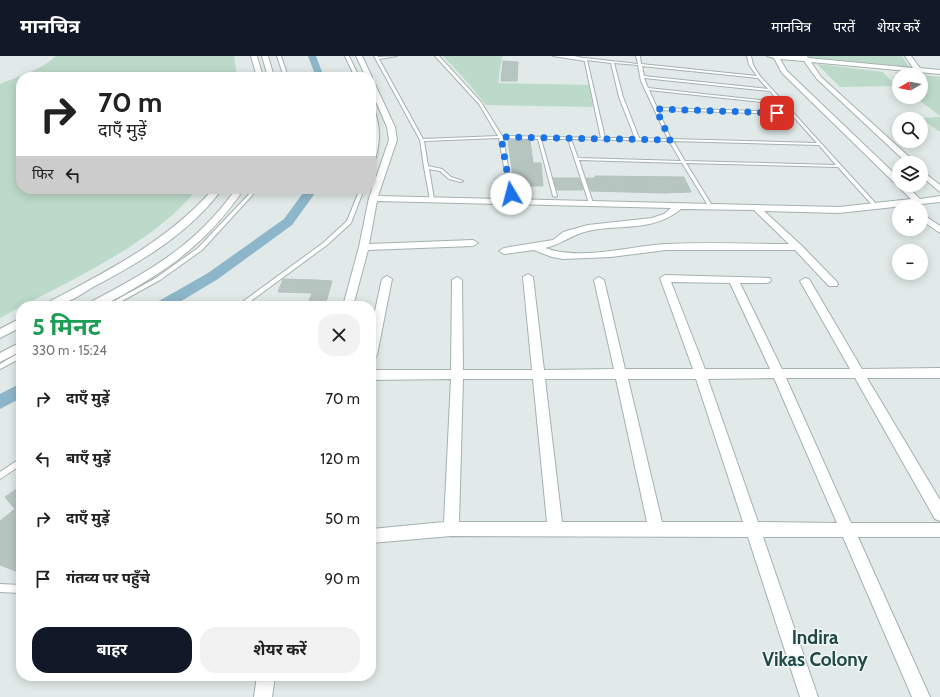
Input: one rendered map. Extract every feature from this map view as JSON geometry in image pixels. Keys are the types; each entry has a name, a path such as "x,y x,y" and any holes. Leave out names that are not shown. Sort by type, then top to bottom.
{"street":[{"path":"254,56 259,72"},
{"path":"265,56 270,72"},
{"path":"359,56 367,72"},
{"path":"556,56 585,60"},
{"path":"773,56 899,68"},
{"path":"773,56 784,72 892,176"},
{"path":"908,56 917,68"},
{"path":"804,58 819,78 904,156"},
{"path":"928,71 940,72"},
{"path":"376,94 393,133 393,140 376,189"},
{"path":"928,178 940,189"},
{"path":"909,192 918,200 940,198"},
{"path":"60,301 137,259 184,226 213,194"},
{"path":"102,301 149,274 198,238 236,194"},
{"path":"349,301 364,247 374,194"},
{"path":"373,198 839,210 892,205"},
{"path":"504,251 535,247 556,242 566,234 588,228 653,221 667,216 679,206"},
{"path":"755,207 798,247 833,284"},
{"path":"928,221 940,230"},
{"path":"364,247 473,243"},
{"path":"535,247 555,256 611,254 666,247 798,247"},
{"path":"528,277 540,374 555,529"},
{"path":"766,280 665,278 700,373 809,697"},
{"path":"376,332 388,279"},
{"path":"732,279 778,373 921,697"},
{"path":"450,529 457,374 457,280"},
{"path":"599,280 656,529"},
{"path":"805,281 940,514"},
{"path":"0,334 16,325"},
{"path":"0,358 16,349"},
{"path":"376,375 940,373"},
{"path":"376,536 450,529 940,530"},
{"path":"263,697 265,681"}],"lane":[{"path":"278,56 284,72"},
{"path":"347,56 355,72"},
{"path":"395,56 377,57 422,140 432,199"},
{"path":"437,56 480,103 501,137 512,201"},
{"path":"638,56 642,77 670,140 710,207"},
{"path":"749,56 751,65 759,78 876,206"},
{"path":"603,138 585,60 639,64 759,78"},
{"path":"612,62 621,97 638,140"},
{"path":"642,77 771,90"},
{"path":"647,89 783,103"},
{"path":"656,109 792,113"},
{"path":"376,120 379,134 376,154"},
{"path":"422,140 539,137 820,144"},
{"path":"539,137 555,196"},
{"path":"569,138 590,203"},
{"path":"576,159 838,166"},
{"path":"426,167 441,170 450,178 461,181"},
{"path":"118,301 158,279 200,249 251,194"},
{"path":"247,301 325,244 349,222 360,194"},
{"path":"0,367 16,358"},
{"path":"0,476 16,465"},
{"path":"0,588 16,589"}],"green space":[{"path":"56,56 234,56 236,72 30,72"},
{"path":"443,56 502,56 498,83 589,85 593,107 486,105"},
{"path":"902,56 909,67 809,57"},
{"path":"817,64 883,72 892,82 892,86 840,87"},
{"path":"928,76 940,77 940,116 924,104 928,104"},
{"path":"16,77 16,194 192,194 156,228 132,246 32,301 16,301 16,310 0,318 0,84"},
{"path":"940,117 940,132 928,124 928,118"}],"building":[{"path":"503,61 518,62 517,81 501,81"},
{"path":"508,140 530,140 533,163 541,163 543,186 514,186"},
{"path":"595,176 684,177 691,192 665,193 591,191 586,178 595,178"},
{"path":"553,178 579,178 583,190 557,190"},
{"path":"283,279 332,281 326,301 309,301 312,293 278,292"},
{"path":"16,489 16,571 0,565 0,521 15,509 5,497"}],"waterway":[{"path":"312,56 318,72"},
{"path":"170,301 213,276 288,222 308,194"},
{"path":"0,402 16,393"}],"district":[{"name":"Indira Vikas Colony","path":"815,648"}],"route":[{"path":"511,194 501,137 670,140 656,109 777,113"}]}
